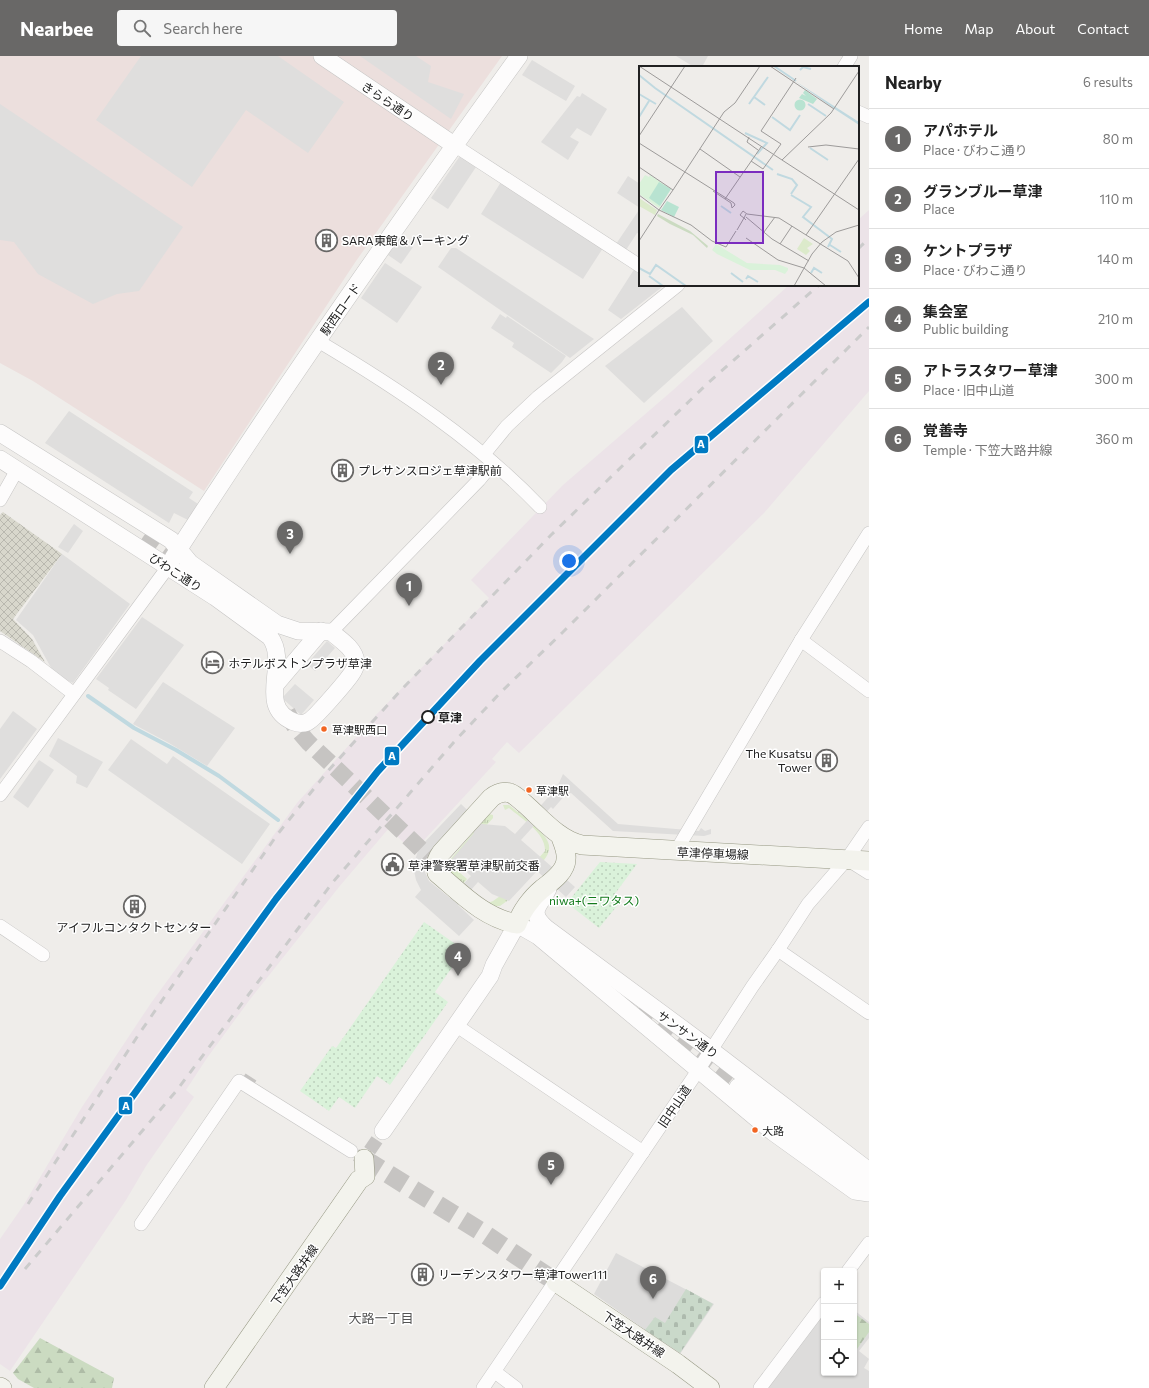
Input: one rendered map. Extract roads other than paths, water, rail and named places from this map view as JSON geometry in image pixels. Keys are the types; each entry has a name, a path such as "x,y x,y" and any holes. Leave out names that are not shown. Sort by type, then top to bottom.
{"main road":[{"name":"草津停車場線","path":"517,924 488,915 437,873 436,865 438,857 491,798 500,793 514,794 560,835 573,843 582,845 869,861"},
{"path":"517,924 521,913 541,890 549,885 564,868 566,862 566,852 560,835"},
{"name":"下笠大路井線","path":"214,1388 359,1180 365,1176 358,1155"},
{"name":"下笠大路井線","path":"556,1282 678,1364 710,1388"}],"street":[{"name":"きらら通り","path":"322,56 454,145"},
{"name":"駅西ロード","path":"168,567 235,462 318,341 454,145 519,56"},
{"path":"845,66 851,56"},
{"path":"859,112 869,117"},
{"path":"454,145 639,265"},
{"path":"276,684 326,632 479,480 507,426 538,397 674,286"},
{"path":"318,341 376,376 489,459 520,486 540,507"},
{"name":"びわこ通り","path":"0,433 171,540 190,563 277,624 298,631 326,632 354,653 356,664 355,668 313,718 304,723 293,722 276,706 274,698 277,656 275,647 270,637 168,567 0,459"},
{"path":"0,445 143,537"},
{"path":"0,500 17,470"},
{"path":"676,851 801,640 869,533"},
{"path":"0,795 168,567"},
{"path":"0,640 31,661 74,694"},
{"path":"801,640 869,691"},
{"name":"旧中山道","path":"484,1388 808,904 847,859 869,827"},
{"path":"847,859 869,874"},
{"name":"サンサン通り","path":"549,885 537,908 537,916 540,923 604,973 711,1050 869,1171"},
{"path":"383,1131 457,1026 490,976 494,965 517,924"},
{"name":"サンサン通り","path":"517,924 538,936 773,1132 855,1191 869,1193"},
{"path":"0,926 43,955"},
{"path":"778,950 869,1013"},
{"path":"457,1026 643,1152"},
{"path":"141,1224 239,1081 249,1083 358,1155"},
{"path":"738,1087 835,1161 869,1184"},
{"path":"850,1268 869,1243"},
{"path":"760,1388 823,1304"},
{"path":"495,1372 516,1388"}],"waterway":[{"path":"88,696 134,728 176,750 219,776 278,820"}],"tunnel":[{"path":"143,537 185,567"},
{"path":"287,712 295,727 308,742 445,872"},
{"path":"619,993 738,1087"},
{"path":"356,1155 364,1159 383,1131"},
{"path":"364,1159 480,1231 556,1282"}],"railway":[{"path":"859,248 869,238"},
{"path":"28,1204 139,1034 210,931 277,835 328,771 403,688 551,535 709,382 818,286"},
{"path":"25,1269 177,1090 333,882 454,742 501,692 869,327"}],"place":[{"name":"SARA東館＆パーキング","path":"327,240"},
{"name":"グランブルー草津","path":"441,385"},
{"name":"プレサンスロジェ草津駅前","path":"343,470"},
{"name":"ケントプラザ","path":"290,554"},
{"name":"アパホテル","path":"409,606"},
{"name":"ホテルボストンプラザ草津","path":"212,663"},
{"name":"草津","path":"428,717"},
{"name":"草津駅西口","path":"324,729"},
{"name":"The Kusatsu Tower","path":"827,760"},
{"name":"草津駅","path":"529,790"},
{"name":"草津警察署草津駅前交番","path":"392,865"},
{"name":"アイフルコンタクトセンター","path":"134,906"},
{"name":"集会室","path":"458,976"},
{"name":"大路","path":"755,1130"},
{"name":"アトラスタワー草津","path":"551,1185"},
{"name":"リーデンスタワー草津Tower111","path":"422,1274"},
{"name":"覚善寺","path":"653,1299"}],"district":[{"name":"大路一丁目","path":"381,1318"}],"park label":[{"name":"niwa+(ニワタス)","path":"594,900"}]}
